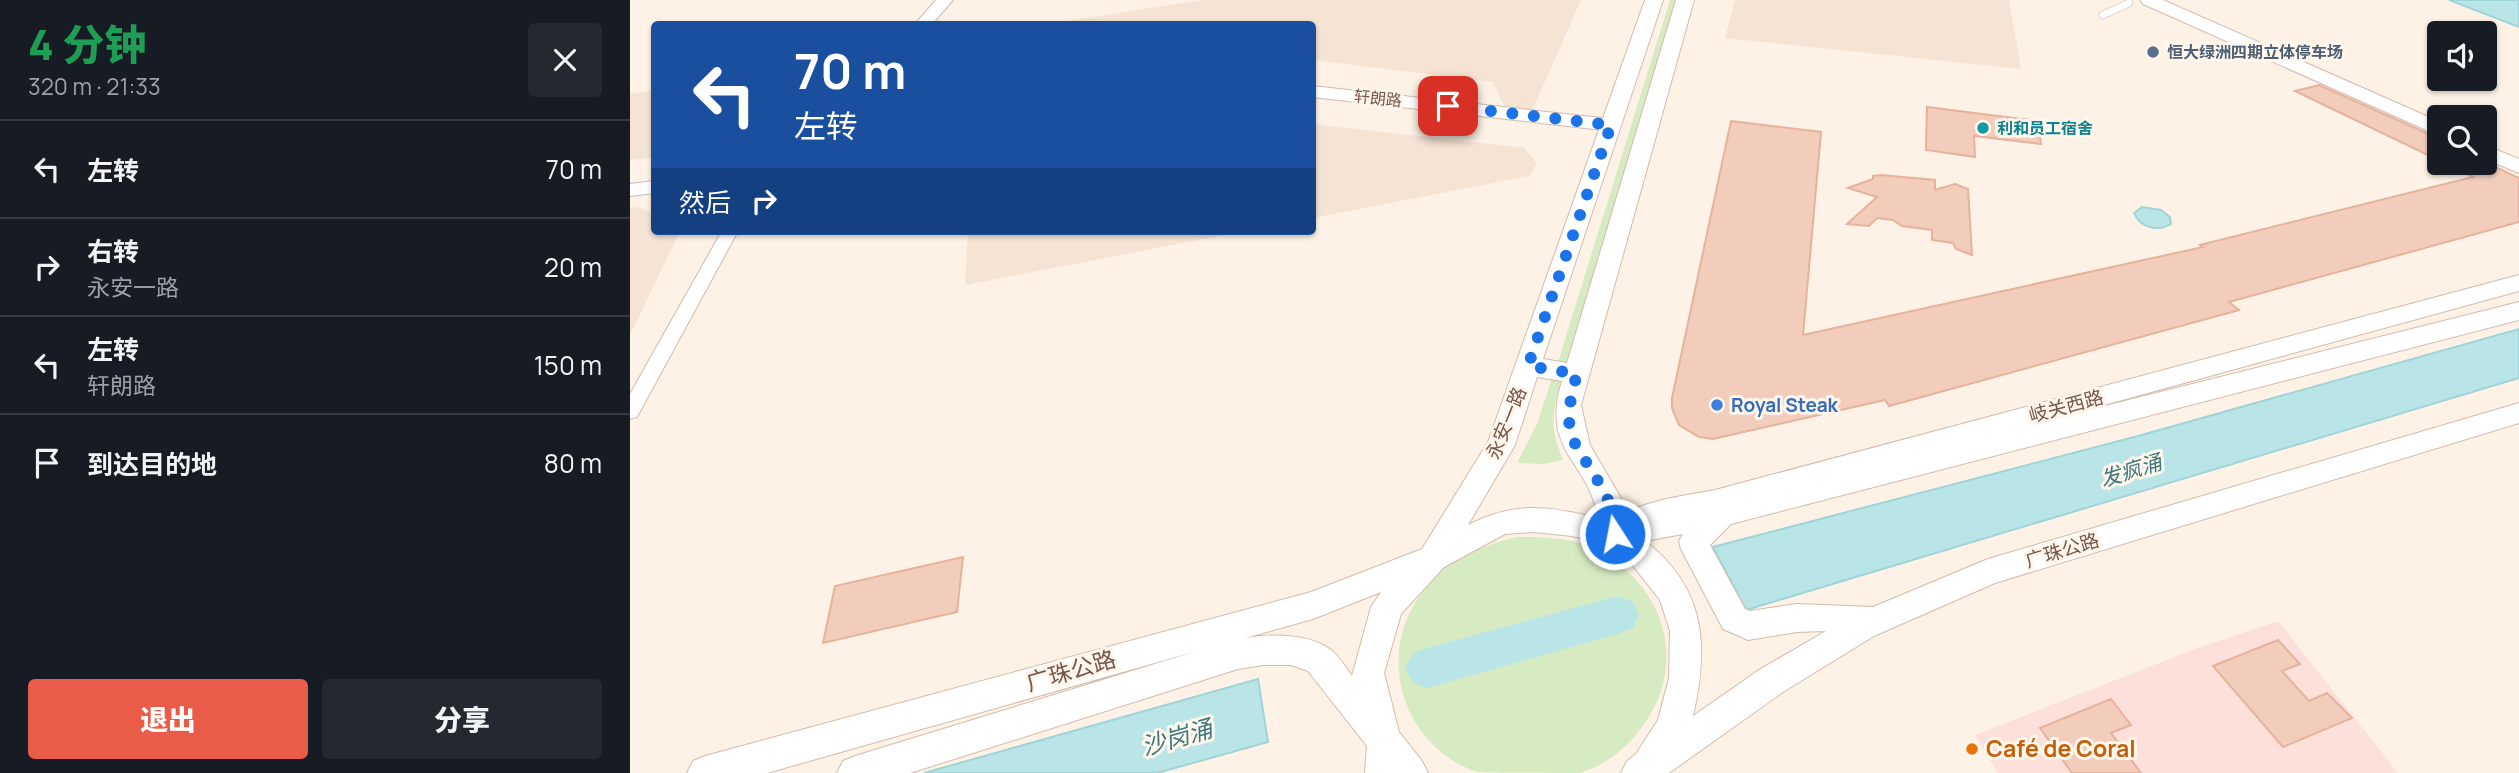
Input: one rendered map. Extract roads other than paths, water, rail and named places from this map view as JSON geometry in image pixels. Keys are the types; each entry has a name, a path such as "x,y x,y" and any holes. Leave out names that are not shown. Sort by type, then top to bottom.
{"main road":[{"name":"永安一路","path":"1433,558 1500,445 1654,0"},
{"path":"1640,772 1673,727 1685,678 1686,631 1673,593 1646,558 1615,534 1607,498 1577,451 1570,432 1568,405 1685,0"},
{"path":"2149,0 2427,124"},
{"path":"2497,157 2519,167"},
{"path":"1383,757 1368,673 1387,607 1433,558 1501,522 1533,520 1572,524 1615,534 1722,514 2519,311"},
{"path":"1528,366 1577,374"},
{"name":"广珠公路","path":"1640,772 1771,681 1875,621 1988,572 2519,413"},
{"path":"1722,514 1694,541 1734,619 1748,626 1797,618 1826,617 1875,621"},
{"name":"广珠公路","path":"705,773 1313,605 1433,558"},
{"name":"广珠公路","path":"855,773 1238,654 1263,650 1291,650 1319,660 1383,757 1410,773"}],"street":[{"path":"926,21 945,0"},
{"path":"941,21 959,0"},
{"name":"轩朗路","path":"1316,92 1609,131"},
{"name":"轩朗路","path":"1316,104 1609,131"},
{"path":"630,176 651,172"},
{"path":"630,190 651,187"},
{"path":"630,412 728,235"},
{"name":"岐关西路","path":"1615,534 1651,514 1715,501 2519,284"}],"lane":[{"path":"2103,15 2129,3"}],"water":[{"path":"2449,0 2519,0 2519,27"},
{"path":"2142,207 2161,210 2170,217 2171,224 2161,228 2145,225 2134,213"},
{"name":"发疯涌","path":"2519,329 2519,378 1746,610 1713,547 2138,436"},
{"path":"1258,679 1268,742 1157,773 924,773"}],"waterway":[{"name":"沙岗涌","path":"1427,668 1618,615"}],"place":[{"name":"恒大绿洲四期立体停车场","path":"2153,52"},
{"name":"利和员工宿舍","path":"1983,128"},
{"name":"Royal Steak","path":"1717,405"},
{"name":"Café de Coral","path":"1972,749"}]}
